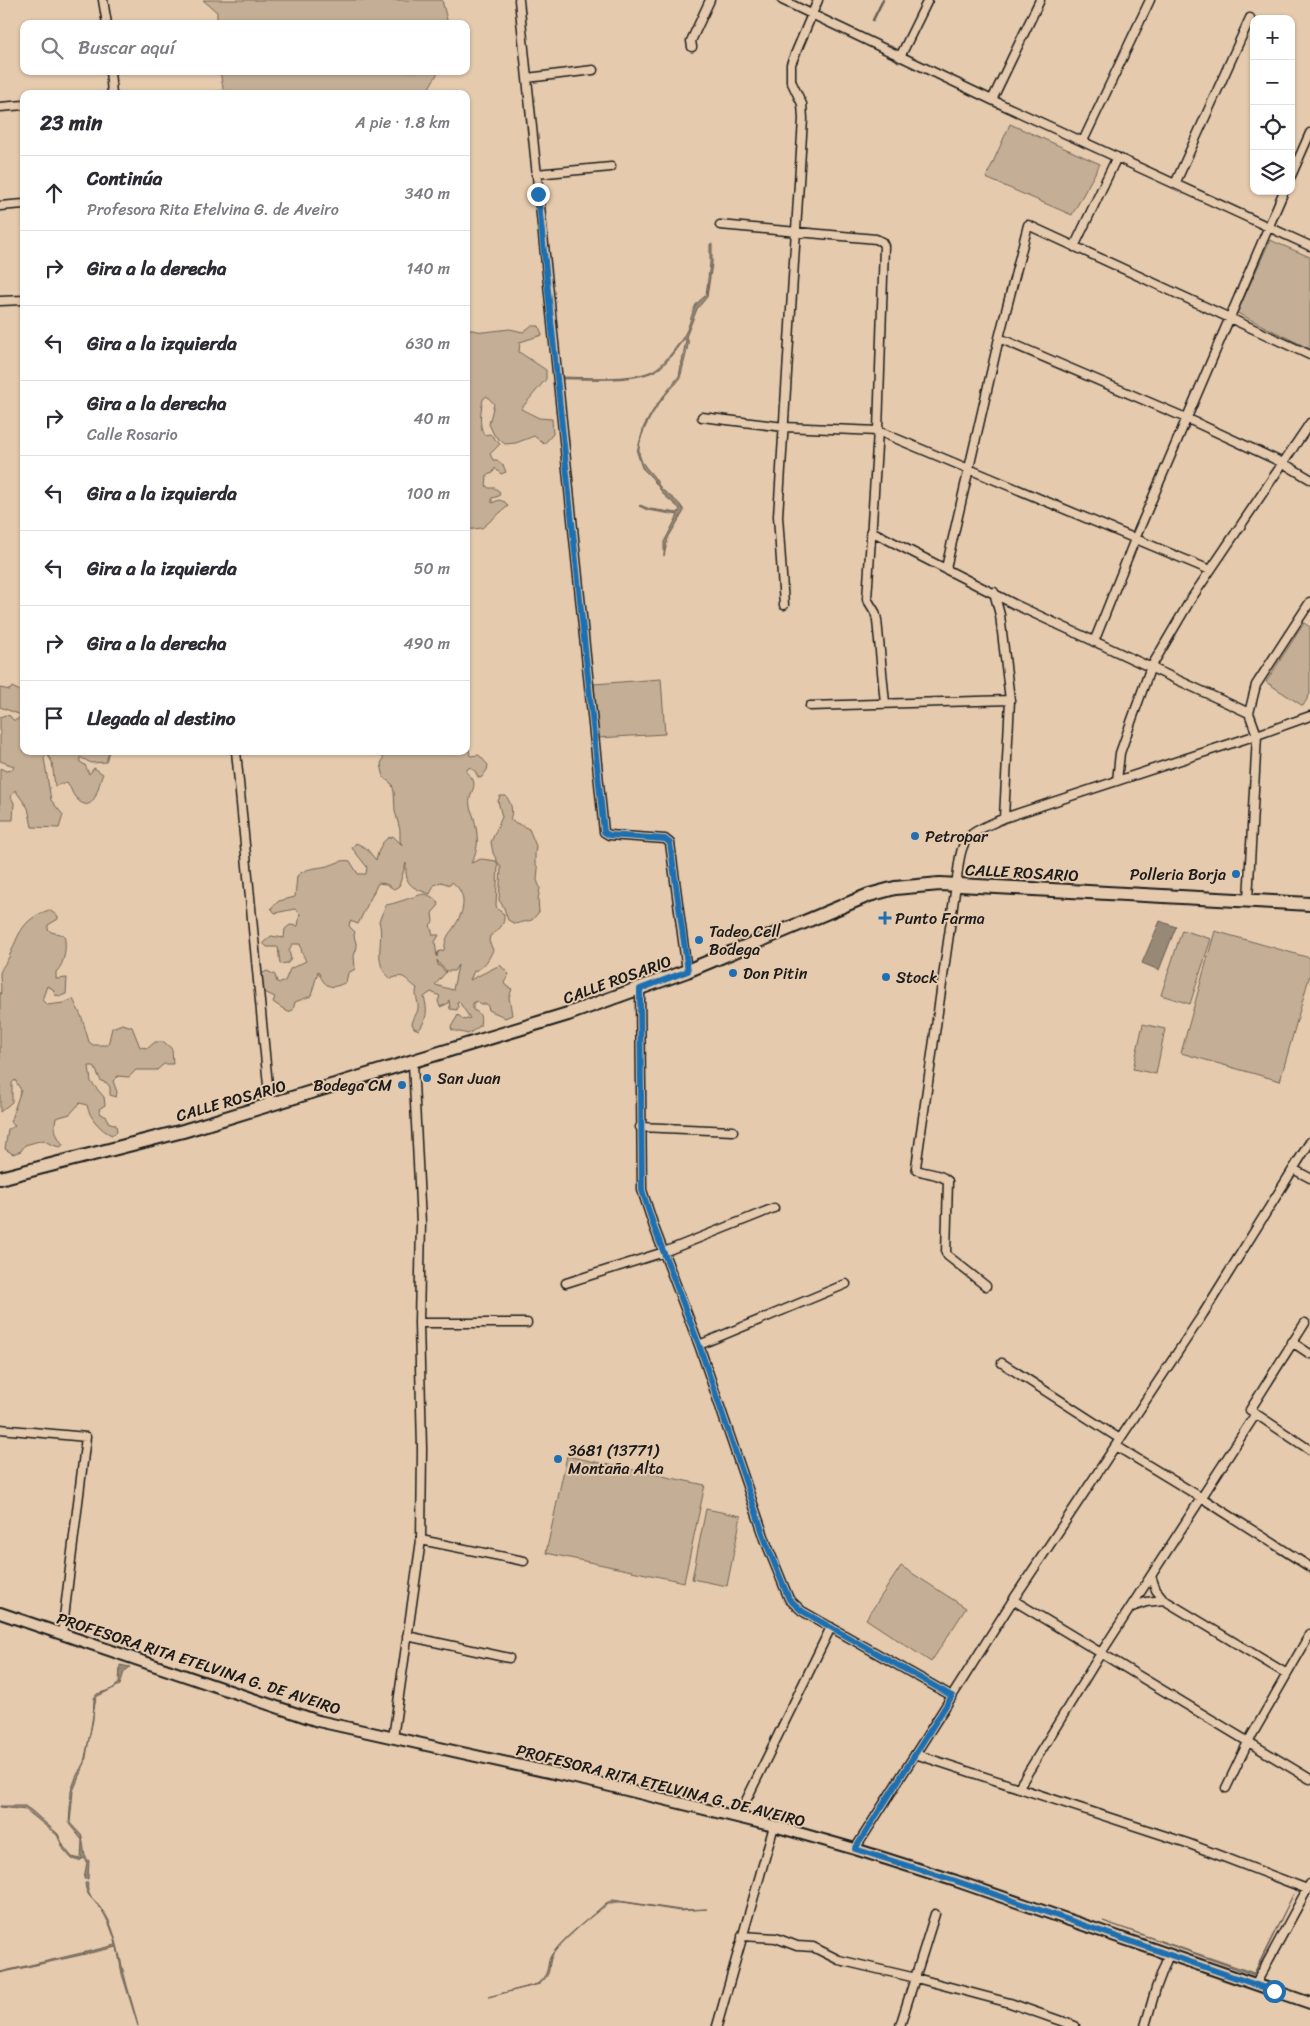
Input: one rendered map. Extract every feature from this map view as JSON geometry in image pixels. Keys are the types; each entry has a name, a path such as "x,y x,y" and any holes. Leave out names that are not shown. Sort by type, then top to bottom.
{"main road":[{"name":"CALLE ROSARIO","path":"0,1178 183,1131 270,1106 568,1014 688,971 869,895 895,888 940,884 1310,904"}],"street":[{"path":"103,0 106,20"},
{"path":"519,0 604,832 609,835 665,839 670,843 688,971"},
{"path":"692,47 691,41 710,0"},
{"path":"782,0 992,100 1310,246"},
{"path":"784,605 778,516 803,119 802,104 789,74 792,58 818,0"},
{"path":"900,57 928,0"},
{"path":"992,100 1040,0"},
{"path":"1083,141 1150,0"},
{"path":"1175,184 1250,18"},
{"path":"527,78 593,70"},
{"path":"110,75 112,90"},
{"path":"0,107 20,105"},
{"path":"1295,167 1310,133"},
{"path":"1074,247 1117,157"},
{"path":"536,174 611,167"},
{"path":"1094,642 1135,539 1282,195"},
{"path":"0,206 20,204"},
{"path":"720,225 876,239 882,242 884,246 878,431 867,599 875,612 877,620 885,703"},
{"path":"946,568 998,338 1028,225 1310,355"},
{"path":"0,301 20,300"},
{"path":"998,338 1186,418 1283,463 1310,478"},
{"path":"702,417 784,427 878,431 1210,570"},
{"path":"1117,781 1120,753 1150,669 1191,599 1310,423"},
{"path":"871,531 994,592 1013,604 1150,669 1249,713"},
{"path":"994,592 1000,616 1010,700 1004,818"},
{"path":"1248,900 1257,735 1249,713 1256,685 1310,602"},
{"path":"1000,616 1002,608 1013,604"},
{"path":"1302,613 1310,618"},
{"path":"810,706 1010,700"},
{"path":"986,1286 946,1253 948,1181 945,1178 921,1172 916,1167 956,885 965,842 971,834 1004,818 1310,716"},
{"path":"236,755 270,1106"},
{"path":"640,989 642,1190 699,1345 783,1587 793,1605 952,1696"},
{"path":"393,1738 421,1540 420,1182 413,1063"},
{"path":"640,1128 732,1131"},
{"path":"855,1849 1013,1600 1203,1314 1310,1142"},
{"path":"1293,1169 1310,1178"},
{"path":"566,1283 664,1252 774,1208"},
{"path":"699,1345 846,1284"},
{"path":"419,1323 527,1323"},
{"path":"1305,1323 1250,1410 1310,1450"},
{"path":"1292,1342 1310,1354"},
{"path":"1002,1363 1202,1498 1310,1567"},
{"path":"1019,1787 1101,1653 1255,1415"},
{"path":"0,1429 86,1437 62,1634"},
{"path":"421,1540 524,1561"},
{"path":"1151,1576 1156,1590 1164,1600 1287,1674"},
{"path":"1013,1600 1310,1780"},
{"path":"1132,1607 1146,1602 1164,1600"},
{"name":"PROFESORA RITA ETELVINA G. DE AVEIRO","path":"0,1613 318,1721 598,1783 774,1826 855,1849 956,1881 1310,2004"},
{"path":"738,1817 831,1627"},
{"path":"1226,1788 1248,1742 1310,1634"},
{"path":"407,1636 509,1658"},
{"path":"915,1754 1019,1787 1136,1828 1187,1843 1309,1887 1255,1985"},
{"path":"717,2026 774,1826"},
{"path":"900,2026 935,1914"},
{"path":"742,1936 776,1938 797,1946 813,1948 839,1960 1010,2003 1075,2026"},
{"path":"1145,2026 1156,1988 1169,1954"}],"shaded area":[{"path":"203,0 442,0 447,20 217,20 217,12"},
{"path":"221,75 437,75 430,90 223,90"},
{"path":"1010,124 1100,164 1072,215 986,178"},
{"path":"1270,240 1310,257 1310,349 1237,313"},
{"path":"710,244 712,244 712,264 707,297 697,309 686,337 688,343 680,378 654,411 645,427 640,443 639,454 644,465 661,489 678,503 684,511 668,538 664,556 664,542 678,515 647,510 639,506 678,513 680,509 664,495 642,468 637,452 644,426 655,407 679,376 686,340 684,339 663,366 650,373 638,376 612,379 560,379 557,377 606,378 632,376 656,369 665,361 683,337 697,303 706,295"},
{"path":"531,326 539,326 542,335 520,342 519,352 546,370 546,379 521,409 539,418 552,419 553,434 544,444 534,436 516,443 505,444 494,435 489,424 494,404 487,396 483,399 480,417 482,430 484,435 490,434 500,444 490,454 493,460 497,460 503,465 506,472 501,474 495,468 493,473 487,475 486,486 495,488 500,492 499,496 492,498 492,503 499,500 505,502 508,506 482,528 470,530 470,330 484,332 510,329 523,332"},
{"path":"1304,623 1310,627 1310,694 1303,706 1266,682"},
{"path":"661,679 665,734 598,738 594,684"},
{"path":"12,687 20,691 20,715 0,707 0,688 10,690"},
{"path":"5,715 10,716 13,720 17,720 20,716 20,755 46,755 44,758 51,800 63,815 59,828 32,827 28,808 15,790 11,797 14,803 13,820 0,820 0,768 6,771 12,770 14,766 0,761 0,717"},
{"path":"48,755 108,755 106,762 91,763 80,757 80,762 85,765 89,774 94,768 103,774 95,798 87,804 82,803 75,797 67,782 55,786 52,762"},
{"path":"383,755 479,755 488,765 481,778 469,767 466,772 471,777 474,785 470,796 470,807 477,835 476,852 471,863 481,859 496,861 498,865 496,905 497,909 504,914 504,918 499,929 490,936 489,941 493,950 490,957 478,970 474,971 470,980 500,965 509,974 504,983 512,989 509,997 512,1015 505,1018 489,1010 487,1004 480,1004 477,1001 473,1003 473,1010 480,1016 480,1026 468,1034 452,1030 451,1027 458,1015 464,1020 470,1018 460,1003 458,1001 457,1010 450,1009 449,1000 447,1004 440,1007 438,1001 440,996 431,992 424,997 426,1010 424,1022 419,1030 414,1028 412,1024 418,1009 417,988 405,978 399,976 391,979 385,973 382,966 380,959 379,921 386,905 422,894 435,900 439,905 432,913 433,922 430,925 433,935 439,935 435,942 437,957 438,952 444,950 448,936 463,908 462,894 452,882 450,885 441,882 434,885 430,894 413,887 406,876 406,863 399,886 394,889 386,884 378,883 358,924 350,921 349,926 355,932 354,936 357,947 354,956 355,969 348,973 346,982 336,986 328,986 318,971 311,996 295,1002 293,1010 288,1012 273,1002 275,997 262,991 261,974 267,971 275,975 277,982 280,983 285,981 290,969 306,961 300,944 292,944 289,951 291,959 288,963 280,964 278,947 267,947 263,943 271,936 284,938 285,929 290,925 298,926 300,914 295,909 275,913 271,908 279,901 295,897 297,876 308,870 341,861 350,861 358,874 366,874 367,867 352,848 356,843 366,848 376,860 381,845 389,837 393,836 402,845 395,811 394,792 392,784 384,778 381,764","holes":["437,960 447,971 454,971 458,965 453,990 435,985 446,972 438,965"]},
{"path":"500,796 506,796 510,802 512,810 510,820 529,829 536,846 535,863 538,868 537,880 540,888 538,899 539,912 532,920 515,924 508,920 499,900 501,868 493,853 491,842 502,817 498,801"},
{"path":"49,910 58,916 58,919 48,925 48,929 51,932 64,935 64,955 56,972 56,979 67,978 66,994 61,996 55,995 53,989 47,986 42,1000 47,1005 64,1003 73,999 82,1018 89,1042 93,1045 108,1045 112,1028 122,1024 132,1027 140,1047 148,1048 155,1042 164,1042 172,1049 173,1064 164,1064 157,1070 136,1070 129,1077 118,1076 113,1081 117,1092 116,1097 110,1095 110,1087 107,1083 101,1081 94,1066 89,1066 91,1082 104,1097 105,1105 99,1109 101,1114 107,1117 108,1122 116,1125 117,1132 112,1135 100,1127 93,1119 87,1105 80,1103 70,1114 56,1118 56,1133 63,1145 60,1147 52,1145 43,1140 25,1145 21,1151 13,1154 5,1149 8,1129 15,1126 10,1122 21,1090 15,1080 12,1083 12,1102 0,1112 0,974 23,928 33,918"},
{"path":"1160,921 1176,927 1159,970 1142,963"},
{"path":"1182,930 1211,939 1190,1004 1161,995"},
{"path":"1215,931 1310,958 1310,974 1280,1081 1181,1053"},
{"path":"1143,1024 1165,1029 1156,1074 1133,1069"},
{"path":"567,1456 705,1485 684,1582 546,1553"},
{"path":"706,1509 741,1516 727,1586 692,1579"},
{"path":"901,1566 966,1608 931,1662 866,1619"},
{"path":"120,1665 130,1667 124,1672 120,1685 112,1689 119,1683"},
{"path":"112,1689 96,1697 93,1713 94,1698 97,1694"},
{"path":"89,1737 85,1763 73,1791 70,1823 82,1836 85,1856 89,1861 88,1879 84,1879 87,1862 84,1858 79,1861 72,1859 64,1850 57,1835 26,1810 0,1806 25,1806 58,1834 64,1847 72,1857 81,1859 82,1840 69,1824 71,1791 84,1762"},
{"path":"85,1883 88,1883 89,1894 93,1900 87,1892"},
{"path":"1294,1893 1254,1975 1103,1921 1254,1973"},
{"path":"613,1900 680,1910 707,1909 680,1911 622,1902 610,1903 568,1937 606,1903"},
{"path":"101,1909 109,1921 114,1934 138,2026 122,1974 117,1947 0,1973 116,1945 110,1926"},
{"path":"561,1944 552,1956 548,1973 540,1984 488,1997 537,1984 545,1976 552,1954"}],"waterway":[{"path":"873,20 883,0"}],"place":[{"name":"Petropar","path":"915,836"},
{"name":"Polleria Borja","path":"1236,874"},
{"name":"Punto Farma","path":"885,918"},
{"name":"Tadeo Cell Bodega","path":"699,940"},
{"name":"Don Pitin","path":"733,973"},
{"name":"Stock","path":"886,977"},
{"name":"San Juan","path":"427,1078"},
{"name":"Bodega CM","path":"402,1085"},
{"name":"3681 (13771) Montaña Alta","path":"558,1459"}],"route":[{"path":"538,194 568,499 604,832 609,835 665,839 670,843 688,971 640,989 642,1190 654,1227 699,1345 767,1545 789,1599 793,1605 802,1611 952,1696 855,1849 956,1881 1274,1991"}]}
